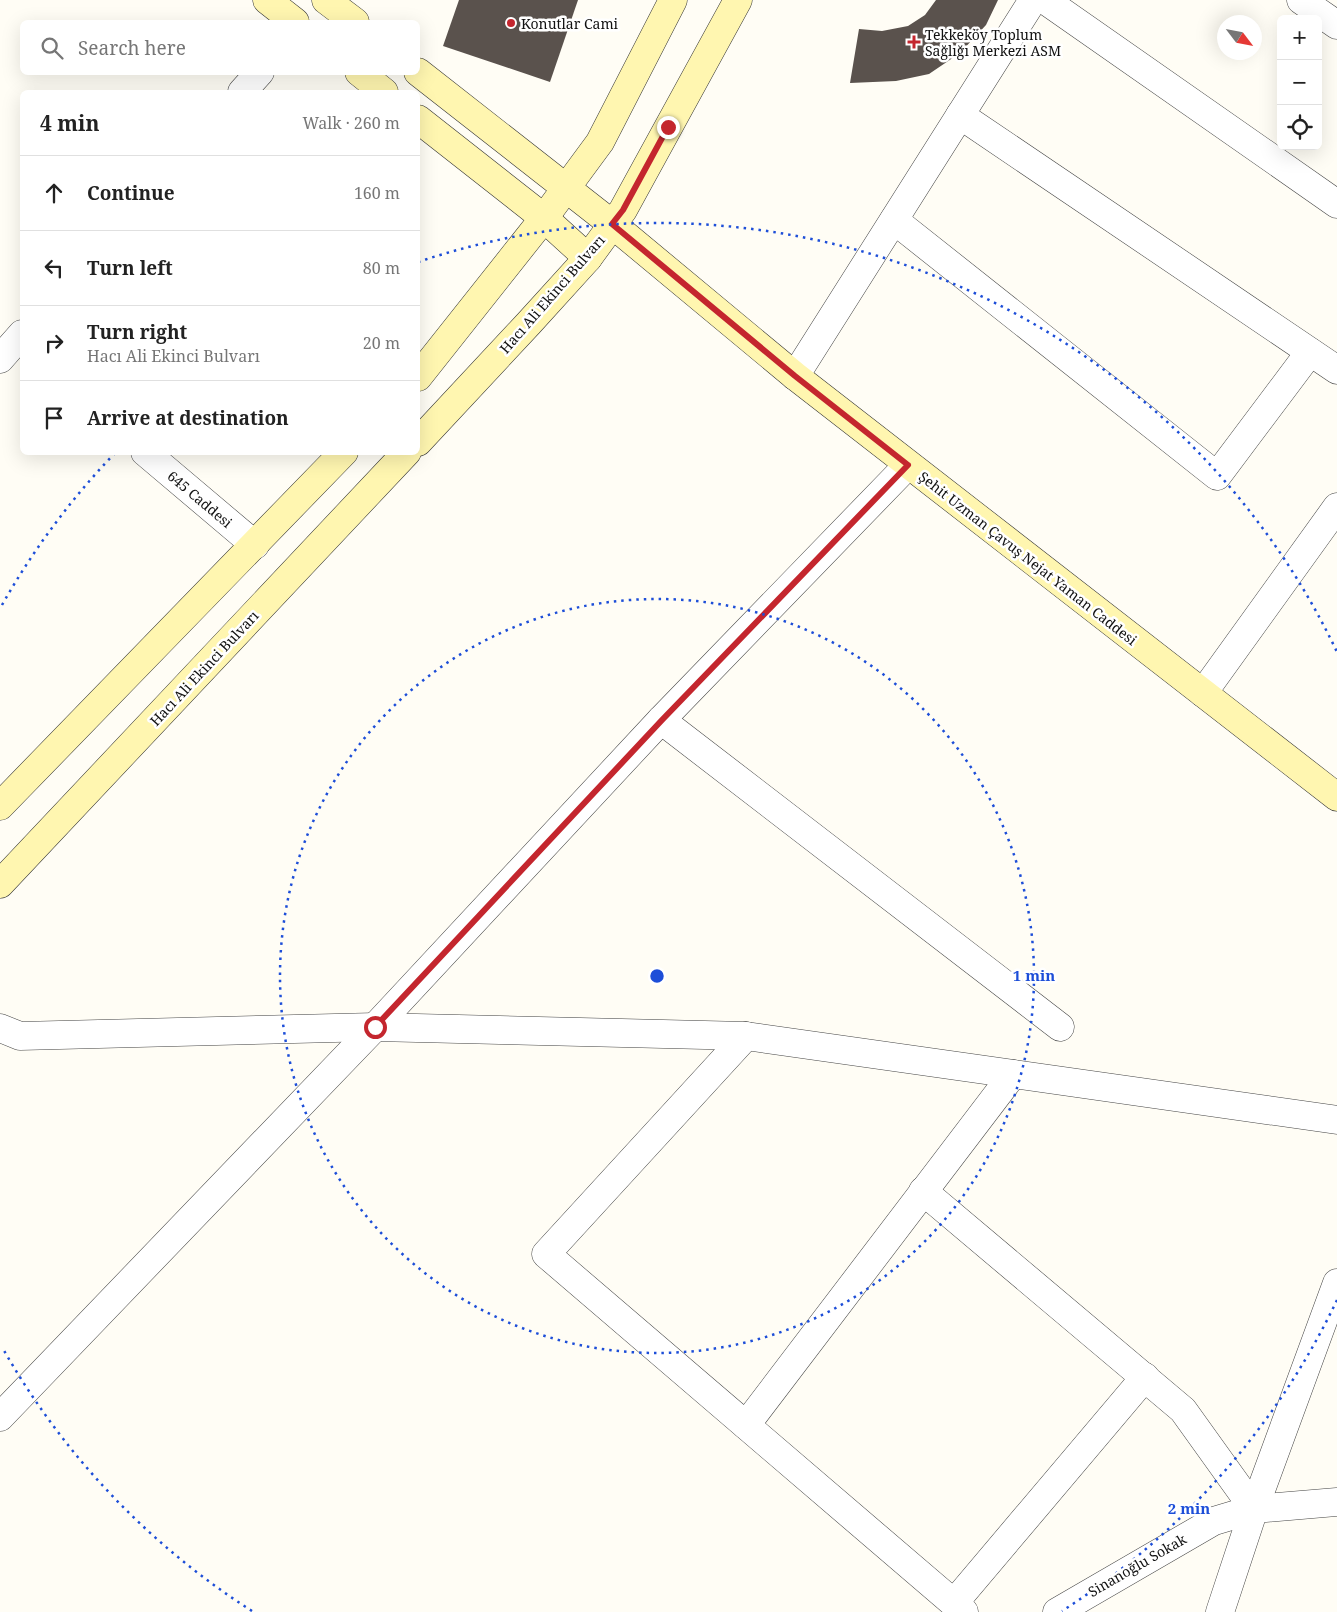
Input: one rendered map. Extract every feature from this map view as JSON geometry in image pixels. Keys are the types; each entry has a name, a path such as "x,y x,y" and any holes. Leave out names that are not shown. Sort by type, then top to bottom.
{"street":[{"path":"267,0 293,20"},
{"path":"326,0 352,20"},
{"path":"420,374 544,218 600,142 674,0"},
{"name":"Hacı Ali Ekinci Bulvarı","path":"420,440 588,258 623,210 738,0"},
{"path":"795,376 1033,0"},
{"path":"1045,0 1337,204"},
{"name":"Şehit Uzman Çavuş Nejat Yaman Caddesi","path":"420,74 612,224 795,376 1337,797"},
{"path":"244,90 257,75"},
{"path":"363,75 382,90"},
{"path":"960,115 1337,370"},
{"path":"420,121 544,218 588,258"},
{"path":"894,220 1216,476 1310,352"},
{"name":"645 Caddesi","path":"148,455 255,544"},
{"path":"0,806 341,455"},
{"name":"Hacı Ali Ekinci Bulvarı","path":"0,884 404,455"},
{"path":"0,1417 375,1027 662,720 908,465"},
{"path":"1203,693 1337,507"},
{"path":"662,720 1060,1027"},
{"path":"0,1028 20,1036 375,1027 746,1036 1337,1120"},
{"path":"746,1036 546,1254 746,1426 959,1607 1145,1377"},
{"path":"746,1426 1013,1074"},
{"path":"923,1192 1183,1410 1254,1509"},
{"path":"1220,1612 1254,1509 1337,1283"},
{"name":"Sinanoğlu Sokak","path":"1056,1612 1214,1521 1254,1509 1337,1502"}],"building":[{"name":"Konutlar Cami","path":"459,0 578,0 550,82 443,46"},
{"name":"Tekkeköy Toplum Sağlığı Merkezi ASM","path":"936,0 998,0 986,25 960,53 929,74 896,81 850,83 859,29 882,31 908,26 925,15"}],"place":[{"name":"Konutlar Cami","path":"511,23"},
{"name":"Tekkeköy Toplum Sağlığı Merkezi ASM","path":"914,42"}],"route":[{"path":"375,1027 662,720 908,465 795,376 612,224 623,210 668,127"}]}
